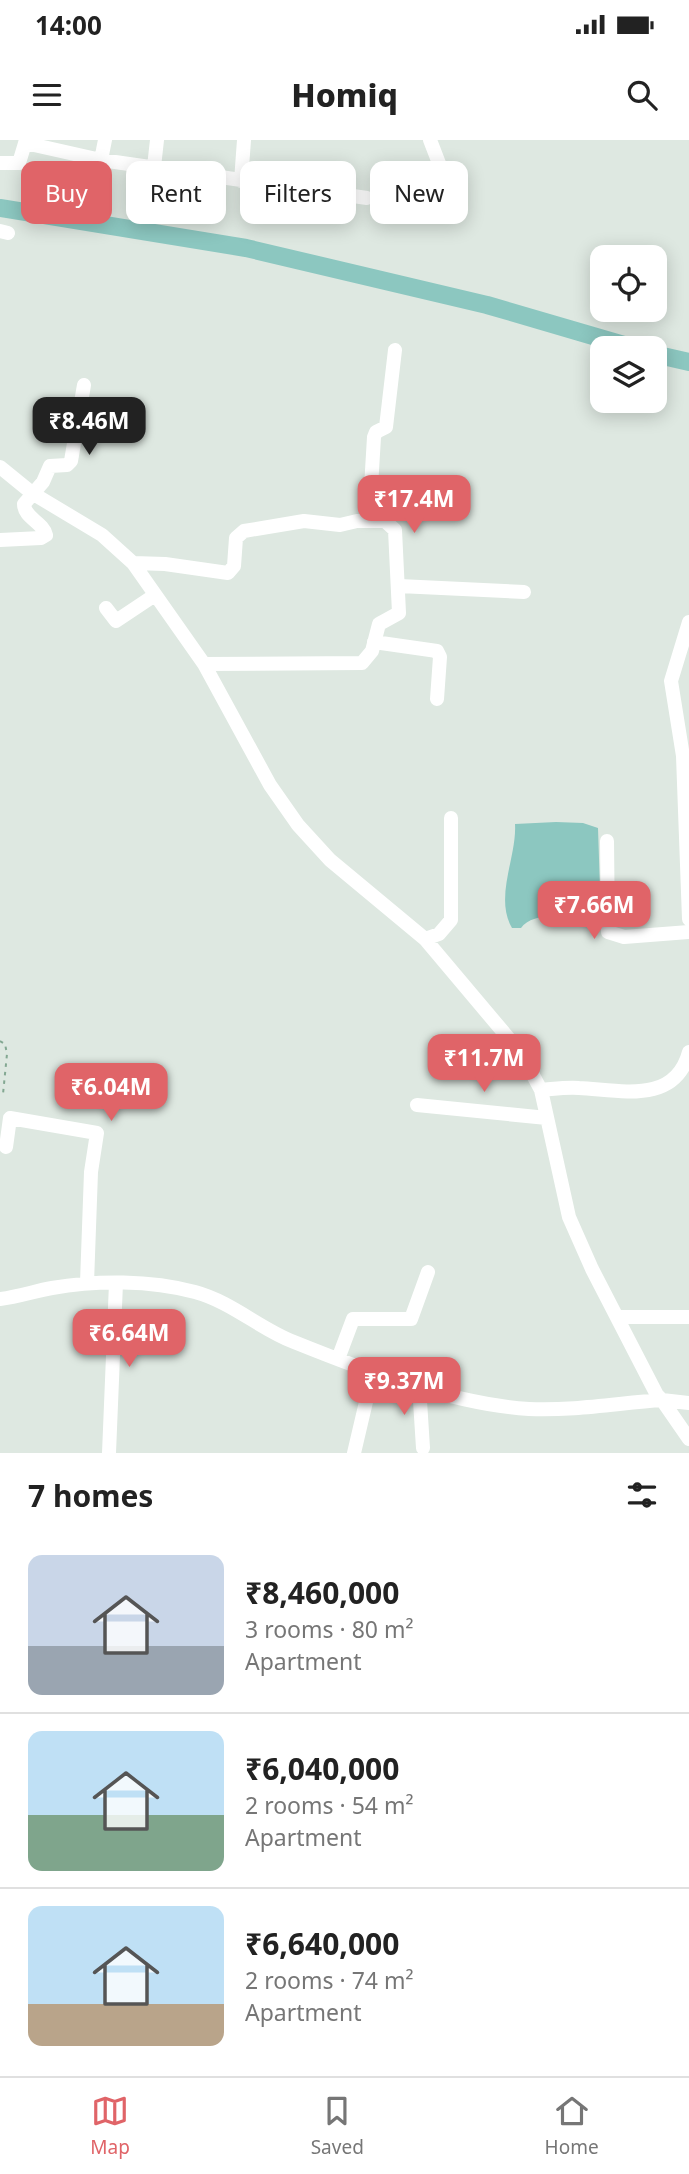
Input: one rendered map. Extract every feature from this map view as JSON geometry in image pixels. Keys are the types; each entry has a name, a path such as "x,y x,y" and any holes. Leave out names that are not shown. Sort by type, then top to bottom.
{"street":[{"path":"101,160 104,140"},
{"path":"155,161 157,140"},
{"path":"430,140 438,161"},
{"path":"0,163 19,163 26,141 101,160 126,163"},
{"path":"244,161 246,142"},
{"path":"356,197 367,198"},
{"path":"369,521 374,437 376,432 386,428 395,349"},
{"path":"0,540 41,538 46,535 45,529 24,509 32,492 43,482 50,466 67,465 71,461 84,385"},
{"path":"0,467 32,492 103,536 133,563 204,664 270,785 298,825 330,860 425,939 522,1053 541,1090 569,1216 617,1317 662,1400 689,1439"},
{"path":"133,563 165,564 228,573 234,566 236,538 244,531 304,521 340,525 385,521 396,530 399,613 379,624 367,659 353,665 204,664"},
{"path":"399,586 524,592"},
{"path":"106,608 116,621 155,595"},
{"path":"689,622 671,681 671,698 683,756 689,919"},
{"path":"373,642 437,651 440,657 437,699"},
{"path":"425,939 439,934 451,920 451,818"},
{"path":"607,841 608,932 624,937 689,932"},
{"path":"541,1090 567,1088 646,1092 665,1086 679,1074 689,1052"},
{"path":"417,1105 547,1118"},
{"path":"6,1147 10,1118 97,1133 91,1172 87,1283"},
{"path":"338,1359 353,1319 411,1319 428,1272"},
{"path":"0,1299 87,1283 116,1283 195,1292 230,1306 288,1340 373,1372 502,1406 533,1409 662,1400 689,1403"},
{"path":"108,1453 116,1283"},
{"path":"617,1317 689,1317"},
{"path":"354,1453 373,1372"},
{"path":"419,1385 423,1448"}],"path":[{"path":"0,1041 5,1044 7,1054 3,1094"}],"water":[{"path":"583,823 598,828 600,889 596,906 578,912 545,916 527,922 521,928 512,928 505,903 515,824"}],"waterway":[{"path":"0,208 246,248 487,305 593,336"},
{"path":"667,357 689,362"}]}
